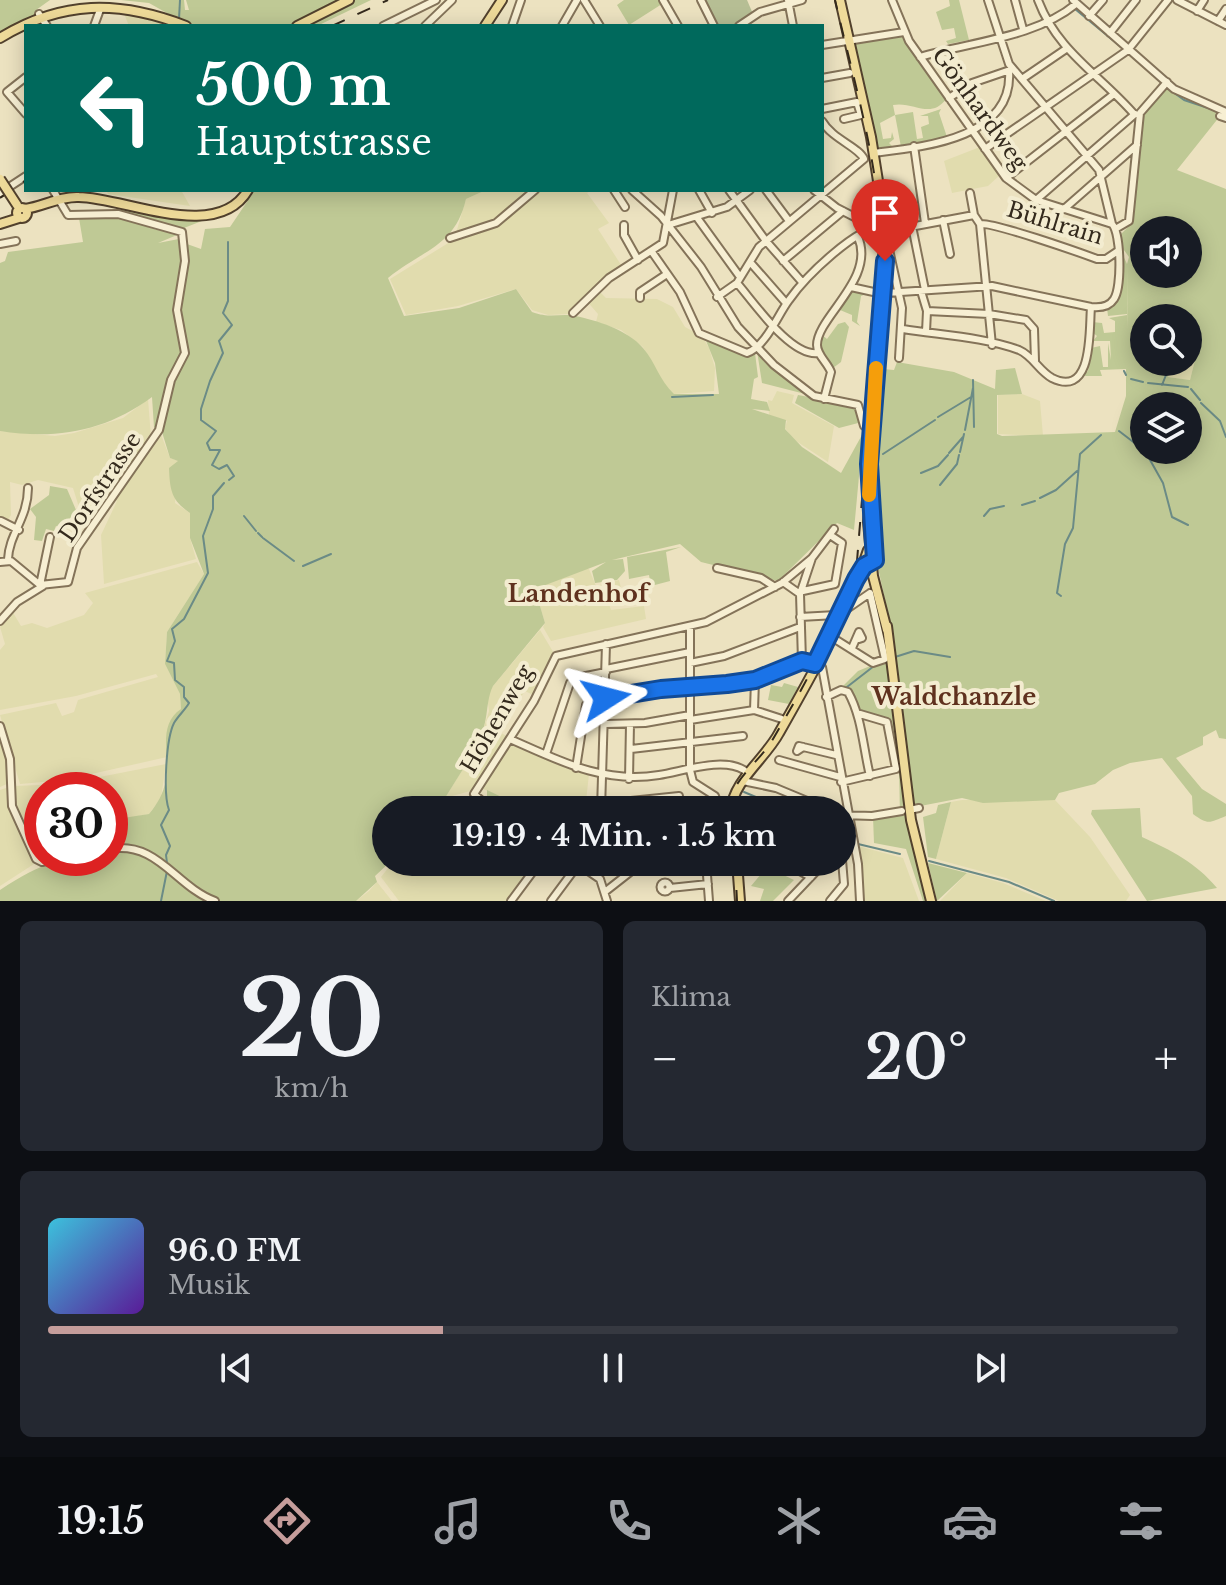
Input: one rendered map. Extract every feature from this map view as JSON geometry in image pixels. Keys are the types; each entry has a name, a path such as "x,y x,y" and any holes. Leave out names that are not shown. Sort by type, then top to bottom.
{"main road":[{"path":"301,24 349,0"},
{"path":"486,24 502,0"},
{"path":"840,0 869,155 888,230 869,494 870,561 887,630"},
{"path":"0,38 39,14 73,3 115,1 151,9 182,24"},
{"path":"0,179 21,211"},
{"path":"0,223 21,211 58,200 83,197 130,208 205,215 229,210 246,193"},
{"path":"869,494 870,561 887,630 911,820 931,901"},
{"path":"733,796 769,751 830,636 856,579 870,561"},
{"path":"856,579 863,571 873,576"},
{"path":"738,876 740,901"}],"street":[{"path":"387,24 436,0"},
{"path":"513,24 521,0"},
{"path":"563,24 577,0"},
{"path":"584,0 599,24"},
{"path":"663,0 677,24"},
{"path":"701,0 713,24"},
{"path":"748,23 788,1 802,0"},
{"name":"Gönhardweg","path":"892,0 904,32 920,57 1006,178 1036,200 1114,226"},
{"path":"824,188 869,155 973,131 1001,106 1010,70 988,2 1000,0"},
{"path":"1015,0 1023,29"},
{"path":"1038,0 1046,20 1066,49 1092,76 1137,113"},
{"path":"1089,16 1103,0"},
{"path":"1110,33 1136,0"},
{"path":"985,149 1128,51 1168,0"},
{"path":"1177,0 1226,25"},
{"path":"1197,11 1204,0"},
{"path":"95,24 101,6 113,8 115,1"},
{"path":"427,24 449,1"},
{"path":"788,1 793,24"},
{"path":"920,57 998,38 1046,20 1073,4 1165,84 1224,115"},
{"path":"1218,21 1226,9"},
{"path":"39,14 46,24"},
{"path":"824,45 904,32"},
{"path":"1022,79 1066,49"},
{"path":"851,287 882,293 986,286 1091,307 1109,304 1116,296 1118,251 1101,175 1088,154 1022,79 1010,70"},
{"path":"949,98 985,77 1010,70"},
{"path":"824,78 850,73"},
{"path":"24,79 7,92 24,112"},
{"path":"1036,200 1137,113 1165,84"},
{"path":"1006,178 1114,94"},
{"path":"824,109 857,102 861,115 844,119"},
{"path":"1114,226 1129,222 1137,113"},
{"path":"824,123 836,138 869,155"},
{"path":"1064,209 1137,145"},
{"path":"914,146 925,223"},
{"path":"0,193 24,177"},
{"path":"54,192 58,200"},
{"path":"450,238 496,223 533,192"},
{"path":"615,192 625,207"},
{"path":"634,192 668,225 756,348 810,394 858,405 864,426"},
{"path":"573,313 609,278 663,243 673,192"},
{"path":"700,192 712,213"},
{"path":"731,192 766,241 802,282"},
{"path":"668,225 698,219 747,192"},
{"path":"767,192 789,221"},
{"path":"717,297 738,280 766,241 817,193 843,211 872,226 888,230 974,215"},
{"path":"970,193 974,215 980,224 992,345"},
{"name":"Dorfstrasse","path":"42,585 68,582 77,548 159,430 171,380 185,350 177,310 185,261 184,235 180,230 118,214 68,215 58,200"},
{"path":"783,261 843,211"},
{"path":"698,219 772,326 808,353 819,353"},
{"path":"943,220 950,254"},
{"name":"Bühlrain","path":"980,224 991,222 1011,233 1097,259 1106,259 1118,251"},
{"path":"624,225 624,235 638,260"},
{"path":"652,252 701,335 723,340 744,352 756,348 802,282 872,226"},
{"path":"912,226 927,311 926,332"},
{"path":"888,230 903,329 899,358"},
{"path":"824,399 831,372 819,353 820,331 851,287 860,254 858,237"},
{"path":"0,244 16,241"},
{"path":"750,262 786,303"},
{"path":"640,298 640,292 667,274"},
{"path":"903,329 1019,350 1053,378 1067,380 1081,373 1087,365 1091,307"},
{"path":"927,311 989,314 1031,323 1035,332 1035,361"},
{"path":"28,488 26,509 4,561 42,585"},
{"path":"1,521 19,530"},
{"path":"783,582 802,592 835,584 842,543 832,532 812,558 802,592 802,661"},
{"path":"0,621 17,602 42,585 50,537"},
{"name":"Höhenweg","path":"476,796 474,794 510,739 556,656 690,627 775,587 812,558"},
{"path":"717,568 761,578 775,587"},
{"path":"800,617 840,613 870,593 885,659 873,663 830,636"},
{"path":"690,627 690,770 693,782 715,796"},
{"path":"690,663 724,656 800,627"},
{"path":"852,648 859,639"},
{"path":"602,796 606,644"},
{"path":"546,754 570,683 606,670 690,652"},
{"path":"576,768 586,705 606,699 755,680 802,661 815,664 825,672 826,697 843,796"},
{"path":"754,710 755,680"},
{"path":"826,697 846,690 860,714 858,730 870,776"},
{"path":"605,724 754,710 782,719"},
{"path":"779,760 841,779 892,773 895,764 887,722 860,714"},
{"path":"629,779 630,724"},
{"path":"0,726 10,759 12,806 24,833"},
{"path":"631,749 743,736"},
{"path":"510,739 604,777 629,779 727,764 744,770"},
{"path":"803,747 836,755"},
{"path":"743,781 795,796"},
{"path":"856,814 902,811"},
{"path":"128,849 139,849 165,864 193,890 215,901"},
{"path":"856,869 860,901"},
{"path":"511,901 530,876"},
{"path":"551,901 568,876"},
{"path":"596,876 606,891 607,901"},
{"path":"606,891 625,876"},
{"path":"707,876 709,901"},
{"path":"830,901 844,884 843,876"},
{"path":"788,901 811,877"},
{"path":"670,888 708,884"}],"shaded area":[{"path":"121,6 174,24 128,24"},
{"path":"980,147 1000,175 988,186 952,193 944,161"},
{"path":"182,192 190,206 108,194"},
{"path":"482,192 589,192 609,223 598,229 623,268 597,289 606,298 657,299 673,307 685,327 702,336 709,348 715,368 714,391 674,394 659,380 643,347 621,330 596,322 598,314 585,299 570,314 548,315 532,310 516,289 458,306 406,315 390,279 458,237 456,233 466,199"},
{"path":"1168,376 1191,376 1190,380"},
{"path":"777,391 794,395 792,403 834,426 828,462 793,439 785,428 787,421 769,415 768,400 772,401"},
{"path":"1022,394 1040,401 1043,436 998,434 998,395"},
{"path":"148,399 151,437 114,489 105,481 96,501 103,507 97,518 89,511 82,517 73,488 38,480 22,485 10,482 11,515 8,520 0,518 0,431 55,436 74,433 123,418"},
{"path":"160,432 170,458 179,461 175,503 190,513 190,538 196,559 104,584 101,535 117,501 114,499"},
{"path":"197,562 204,574 167,632 165,664 180,694 181,709 167,757 100,772 24,772 24,784 20,784 0,715 56,703 62,716 74,712 78,700 158,677 156,674 76,696 0,710 0,650 5,644 0,627 12,611 21,626 32,623 47,628 84,615 93,603 85,593"},
{"path":"579,569 589,569 596,586 619,580 622,592 606,595 611,610 644,606 646,619 551,641 543,627 545,623 535,589"},
{"path":"540,630 555,655 538,689 533,695 525,691 498,731 508,737 474,790 446,796 468,761 468,747 484,727 489,711 487,697"},
{"path":"0,731 7,754 9,783 0,787"},
{"path":"510,742 589,774 587,796 499,796 479,787"},
{"path":"166,764 161,798 149,814 128,818 128,772 125,772"},
{"path":"14,786 24,786 24,828 15,809"},
{"path":"9,787 10,808 24,841 24,870 0,886 0,790"},
{"path":"1055,800 1090,837 1130,895 1126,901 1059,901 1006,878 936,859 951,802"},
{"path":"856,846 903,858 919,901 860,901"},
{"path":"967,873 1003,883 1046,901 940,901"},
{"path":"528,876 509,901 399,901 381,877"},
{"path":"377,882 392,901 356,901 369,891"}],"green space":[{"path":"0,0 50,0 36,10 39,14 0,38"},
{"path":"121,0 184,0 185,10 189,10 186,0 345,0 297,24 186,24 149,3"},
{"path":"353,0 371,0 321,24 305,24"},
{"path":"624,0 659,0 662,4 631,24 617,5"},
{"path":"702,0 747,0 753,14 738,24 714,24"},
{"path":"949,0 959,0 969,40 948,44 946,41 956,38 954,28 942,30 936,12 950,6"},
{"path":"904,36 946,99 928,109 893,105 895,115 880,123 883,139 891,138 892,132 894,139 889,143 894,148 875,149 853,44"},
{"path":"1166,85 1182,96 1226,113 1226,116 1215,113 1220,116 1177,170 1226,189 1226,739 1219,738 1216,730 1203,737 1203,745 1176,758 1202,789 1226,804 1226,816 1210,822 1193,814 1192,796 1162,758 1130,763 1113,770 1095,784 1059,793 1055,800 983,803 962,798 915,807 905,758 893,638 876,558 871,494 879,360 883,369 894,370 897,362 954,372 995,389 996,370 1015,368 1022,394 997,395 997,434 1002,436 1115,432 1126,396 1126,369 1100,370 1102,376 1081,376 1088,371 1091,348 1100,346 1103,367 1108,367 1108,343 1111,360 1110,341 1093,341 1097,336 1092,332 1092,322 1102,323 1104,333 1115,332 1115,321 1109,318 1127,315 1127,329 1128,264 1127,314 1108,316 1107,308 1120,293 1121,251 1127,264 1129,257 1121,246 1121,234 1130,225 1130,288 1202,288 1202,216 1130,216 1140,113"},
{"path":"941,109 939,113 947,137 901,147 895,115 913,112 917,139 923,138 921,127 929,124 928,116 920,116"},
{"path":"254,192 482,192 466,199 454,228 445,238 388,278 404,316 459,308 516,289 532,312 583,318 629,336 647,354 674,394 719,394 715,363 705,338 755,353 758,377 754,379 751,399 767,402 770,411 752,409 786,420 785,429 802,447 841,473 863,433 854,530 837,523 778,581 701,562 680,544 612,560 623,559 625,571 617,580 595,583 592,571 606,562 535,589 545,623 493,686 484,728 475,742 467,747 465,766 446,796 372,796 372,876 377,882 356,901 0,901 0,890 24,876 128,876 128,817 149,814 158,802 166,780 169,723 181,709 180,694 165,664 167,632 204,574 190,538 190,513 175,499 171,488 169,468 178,461 170,458 162,432 154,427 152,397 117,418 80,430 41,434 0,431 0,263 5,261 8,252 83,242 79,218 118,217 157,230 177,232 177,235 158,243 184,238 187,244 201,249 205,229 230,227"},
{"path":"113,209 212,217 184,228 112,212"},
{"path":"852,291 866,294 861,296 857,322 860,326 852,321 852,315 840,310"},
{"path":"845,322 849,327 841,362 833,368 820,348 821,334 827,339 838,324"},
{"path":"757,351 809,395 762,383"},
{"path":"798,395 857,406 862,422 839,428 795,403"},
{"path":"50,486 67,489 79,517 70,518 67,530 56,526 54,531 46,529 42,541 34,540 36,517 30,509 49,495"},
{"path":"681,547 666,552 670,581 651,586 649,575 629,579 627,557"},
{"path":"890,659 909,835 926,901 923,901 906,849 874,843 873,817 900,809 898,762 891,727 881,717 862,713 849,690 842,687 858,671"},
{"path":"784,683 798,687 789,704 768,700 771,685 782,687"},
{"path":"951,802 936,859 928,857 923,817 936,813 938,805"},
{"path":"1140,808 1142,837 1182,858 1217,888 1147,901 1091,814 1092,810"},
{"path":"928,863 967,873 937,901"},
{"path":"759,876 786,876 794,880 773,901 760,901 764,889 751,886"}],"waterway":[{"path":"179,19 180,0"},
{"path":"1075,9 1132,56"},
{"path":"1166,87 1184,100 1217,111"},
{"path":"228,242 228,301 223,313 232,325 219,341 223,353 210,381 201,409 201,420 216,431 207,443 210,450 220,450 212,465 219,469 227,465 234,476 229,480"},
{"path":"1124,371 1126,375"},
{"path":"1162,385 1166,376"},
{"path":"1131,379 1143,382"},
{"path":"973,380 974,427"},
{"path":"1148,383 1188,387"},
{"path":"965,430 973,388"},
{"path":"672,397 713,395"},
{"path":"938,417 971,397"},
{"path":"1202,404 1220,421 1226,437"},
{"path":"883,454 935,420"},
{"path":"1119,431 1145,451 1163,483 1172,517 1188,525"},
{"path":"960,452 964,434"},
{"path":"1061,596 1057,593 1065,544 1073,528 1080,454 1101,435"},
{"path":"949,453 963,437"},
{"path":"921,473 938,466 948,455"},
{"path":"940,485 957,464 959,455"},
{"path":"1040,498 1056,490 1077,471"},
{"path":"167,863 170,846 161,825 169,810 167,753 174,723 189,703 184,697 184,687 175,680 174,663 167,661 175,641 172,629 184,619 208,573 203,536 213,509 213,496 224,483"},
{"path":"1022,505 1035,501"},
{"path":"984,516 990,509 1004,506"},
{"path":"244,516 256,531"},
{"path":"258,533 262,537"},
{"path":"263,538 294,561"},
{"path":"303,566 331,554"},
{"path":"895,657 914,651 950,657"},
{"path":"847,687 874,666"},
{"path":"744,792 754,796"},
{"path":"858,844 900,854"},
{"path":"929,861 1009,882 1054,901"},
{"path":"161,901 167,871"}],"railway":[{"path":"336,24 388,0"},
{"path":"731,796 739,781 773,739 809,675 842,605 857,561 881,265 880,231 873,165 835,0"},
{"path":"0,198 24,181"},
{"path":"736,876 737,901"}],"slow traffic":[{"path":"869,495 876,368"}],"district":[{"name":"Landenhof","path":"578,593"},
{"name":"Waldchanzle","path":"954,696"}],"route":[{"path":"606,698 676,687 709,687 755,680 802,661 815,664 856,579 864,566 875,560 869,464 885,261"}]}
